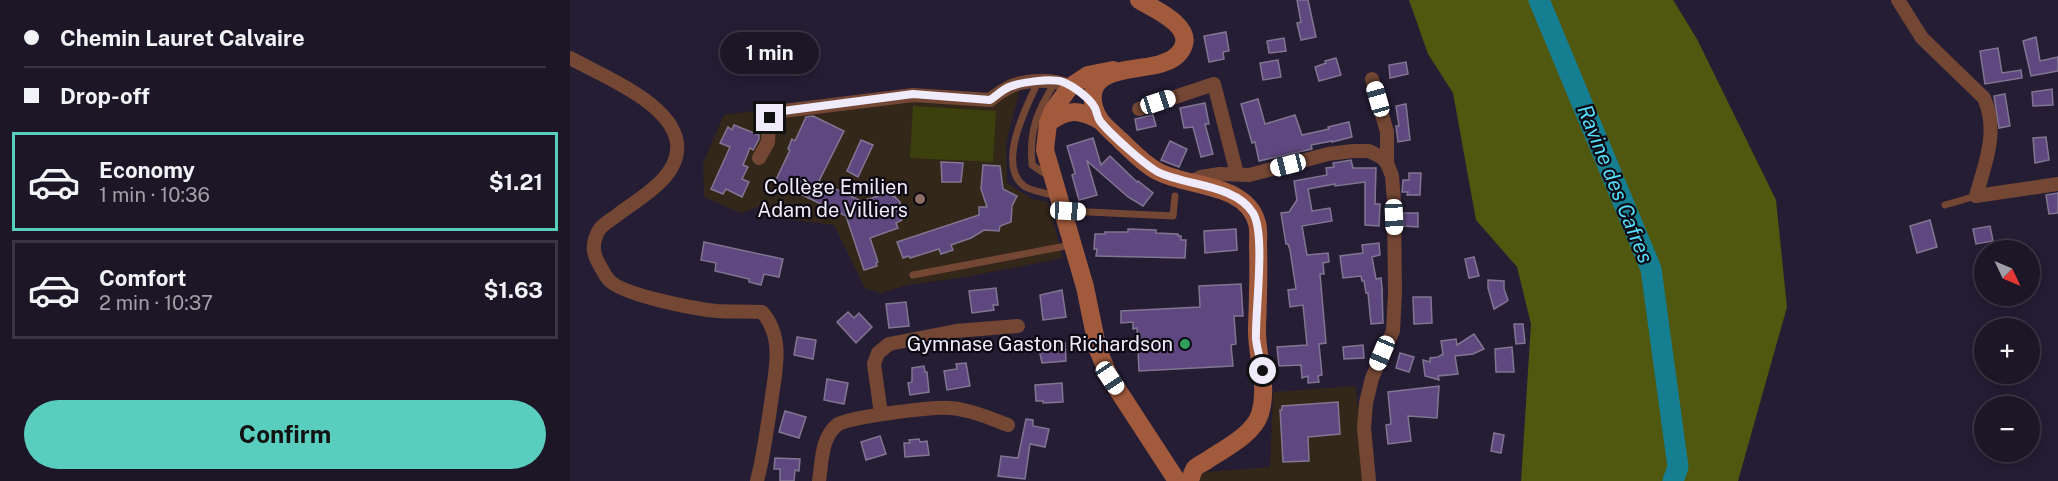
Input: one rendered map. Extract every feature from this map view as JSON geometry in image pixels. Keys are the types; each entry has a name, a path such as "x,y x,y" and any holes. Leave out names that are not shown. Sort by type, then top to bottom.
{"main road":[{"path":"1139,0 1168,16 1180,27 1184,37 1184,47 1176,58 1159,65 1109,70 1063,84 1048,123 1045,150 1085,287 1098,350 1110,378 1177,481"},
{"path":"1096,113 1094,94 1098,84 1120,70"},
{"path":"1063,84 1096,113 1142,162 1157,172 1227,192 1252,212 1258,225 1256,341 1263,371 1255,424 1192,475 1166,462"},
{"path":"1048,123 1070,111 1096,113"}],"street":[{"path":"1898,0 1922,38 1984,98 1990,111 1991,140 1976,196 2058,184"},
{"path":"570,58 640,96 661,113 672,128 677,141 674,166 664,178 600,229 594,242 594,252 609,281 638,294 693,308 762,312 770,322 775,337 777,358 757,481"},
{"path":"1369,481 1364,428 1366,403 1372,378 1393,331 1395,293 1392,176 1387,163 1387,132 1372,79"},
{"path":"759,158 768,142 770,118 775,112 913,94 990,100 1007,88 1038,82 1063,84"},
{"path":"1139,109 1214,84 1237,174"},
{"path":"1189,183 1201,177 1249,174 1328,154 1353,151 1369,151 1387,163"},
{"path":"881,414 874,364 878,353 889,344 956,331 1018,326"},
{"path":"819,481 825,441 838,424 881,414 950,408 982,415 1008,425"}],"lane":[{"path":"1038,82 1021,118 1015,140 1013,159 1017,178 1025,187 1062,205 1068,211 1173,216 1175,196"},
{"path":"1054,179 1032,165 1030,144 1041,105 1063,84"},
{"path":"1945,205 1976,196"},
{"path":"913,275 1073,245"}],"shaded area":[{"path":"1023,77 1006,143 1007,183 1032,199 1048,202 1063,258 966,277 907,285 881,293 865,288 834,225 780,218 761,206 741,213 704,197 703,163 724,115 912,89 984,94 1008,79"},
{"path":"1356,386 1363,481 1200,481 1200,477 1206,472 1270,467 1273,392"}],"green space":[{"path":"1409,0 1673,0 1697,39 1776,200 1787,307 1738,481 1521,481 1531,324 1517,267 1476,220 1453,93 1428,54"},
{"path":"913,106 996,111 993,162 910,158"}],"building":[{"path":"1297,0 1308,0 1316,37 1301,40 1297,23 1301,22"},
{"path":"1226,32 1229,51 1223,52 1224,59 1209,62 1204,36"},
{"path":"2036,37 2040,61 2058,57 2058,71 2031,76 2023,41"},
{"path":"1284,38 1286,51 1269,53 1267,41"},
{"path":"1998,48 2002,73 2021,70 2022,78 1985,84 1980,51"},
{"path":"1336,58 1341,75 1319,81 1315,67"},
{"path":"1278,60 1281,77 1263,80 1260,63"},
{"path":"1406,62 1408,74 1390,78 1389,65"},
{"path":"2052,89 2053,105 2033,106 2032,92"},
{"path":"2005,94 2010,126 1999,128 1994,96"},
{"path":"1258,99 1265,124 1295,115 1302,135 1349,122 1352,137 1311,145 1312,149 1259,161 1255,142 1252,143 1241,104"},
{"path":"1205,103 1209,124 1205,124 1213,154 1201,157 1193,127 1184,128 1180,108"},
{"path":"1406,104 1410,140 1398,142 1396,126 1399,126 1396,106"},
{"path":"1153,115 1156,126 1137,130 1135,119"},
{"path":"813,116 844,131 819,181 861,201 886,194 895,197 900,202 902,220 896,223 898,228 870,238 878,262 877,266 864,270 846,216 775,182 790,150 788,149 792,139 795,141 806,117"},
{"path":"734,125 759,135 759,139 753,150 750,148 743,165 748,167 742,179 749,182 742,197 726,189 723,194 711,189 730,147 720,143 728,127 732,130"},
{"path":"2046,137 2049,160 2035,163 2033,138"},
{"path":"1093,138 1101,165 1110,156 1137,182 1153,193 1143,206 1128,197 1087,161 1097,195 1079,200 1072,175 1075,173 1067,146"},
{"path":"861,140 873,145 858,177 847,171"},
{"path":"1170,141 1187,149 1179,167 1161,160"},
{"path":"1351,160 1353,168 1376,168 1375,204 1380,204 1379,226 1365,225 1365,182 1308,189 1312,211 1330,208 1332,221 1302,226 1307,255 1328,253 1329,262 1323,263 1324,274 1320,274 1326,343 1319,344 1322,375 1318,376 1319,382 1308,383 1308,376 1302,378 1301,365 1279,366 1277,347 1307,345 1303,305 1290,307 1288,290 1296,289 1281,213 1289,212 1297,200 1294,181 1327,175 1326,168 1334,167 1333,163"},
{"path":"941,162 963,163 961,182 942,182"},
{"path":"983,165 1000,166 1003,189 1017,196 1012,206 1011,222 1000,226 999,231 984,230 971,238 951,245 953,250 941,254 939,249 903,258 897,242 979,215 979,207 987,207 981,189"},
{"path":"1409,173 1421,173 1420,195 1407,195 1408,192 1402,192 1403,180 1409,180"},
{"path":"2058,193 2058,213 2049,214 2046,195"},
{"path":"1403,213 1418,213 1418,227 1403,226"},
{"path":"1930,220 1937,247 1917,253 1910,226"},
{"path":"1990,226 1993,240 1975,240 1973,229"},
{"path":"1128,229 1178,234 1181,240 1186,240 1185,258 1096,256 1095,234 1128,232"},
{"path":"1236,229 1237,250 1205,253 1204,231"},
{"path":"704,242 783,259 779,277 764,274 761,285 749,282 749,279 715,271 716,263 701,260"},
{"path":"1379,243 1380,255 1372,257 1376,279 1381,278 1383,323 1371,324 1368,293 1366,293 1364,281 1361,276 1343,278 1340,256 1363,253 1362,245"},
{"path":"1474,257 1479,276 1469,278 1465,259"},
{"path":"1488,280 1504,281 1508,300 1494,309 1488,288"},
{"path":"1241,284 1243,316 1234,316 1236,344 1231,345 1233,366 1139,371 1137,328 1133,329 1133,322 1121,323 1121,311 1200,307 1199,286"},
{"path":"996,288 998,305 993,305 994,310 972,313 969,291"},
{"path":"1062,290 1066,317 1043,320 1040,295"},
{"path":"1413,297 1431,297 1432,323 1414,324"},
{"path":"906,302 909,326 889,328 886,304"},
{"path":"848,312 854,318 859,313 872,327 856,343 837,322"},
{"path":"1514,324 1523,324 1525,343 1516,344"},
{"path":"1474,334 1484,349 1473,354 1455,356 1458,374 1438,376 1439,380 1425,376 1423,360 1430,362 1430,358 1443,354 1441,341 1456,339 1457,345"},
{"path":"797,337 816,340 813,359 794,355"},
{"path":"1065,343 1066,361 1042,363 1038,345"},
{"path":"1363,345 1364,358 1344,359 1343,347"},
{"path":"1512,347 1514,372 1496,372 1495,349"},
{"path":"1400,353 1414,357 1409,372 1396,368"},
{"path":"966,363 970,386 947,390 944,371 957,369 956,364"},
{"path":"924,366 927,372 929,392 910,395 908,383 912,382 912,368"},
{"path":"827,379 848,383 844,404 824,400"},
{"path":"1062,383 1063,402 1036,401 1035,385"},
{"path":"1439,386 1437,418 1408,416 1411,441 1388,444 1386,425 1391,424 1388,392"},
{"path":"1338,402 1340,434 1308,437 1309,461 1283,462 1280,410 1282,406"},
{"path":"785,411 806,417 799,438 779,432"},
{"path":"1026,419 1033,420 1033,426 1049,429 1045,447 1030,444 1025,479 998,476 1001,456 1018,458"},
{"path":"1494,433 1504,435 1501,453 1491,451"},
{"path":"880,436 886,454 866,460 861,442"},
{"path":"919,439 920,442 927,441 929,455 905,457 904,443"},
{"path":"775,458 800,459 799,471 795,470 794,481 780,481 780,469 774,469"}],"waterway":[{"name":"Ravine des Cafres","path":"1539,0 1651,269 1678,467 1673,481"}],"place":[{"name":"Collège Emilien Adam de Villiers","path":"920,199"},
{"name":"Gymnase Gaston Richardson","path":"1185,344"}],"route":[{"path":"770,118 775,112 913,94 990,100 1007,88 1022,83 1062,82 1094,106 1099,120 1142,162 1157,172 1173,178 1227,192 1252,212 1258,225 1256,341 1263,371"}]}
